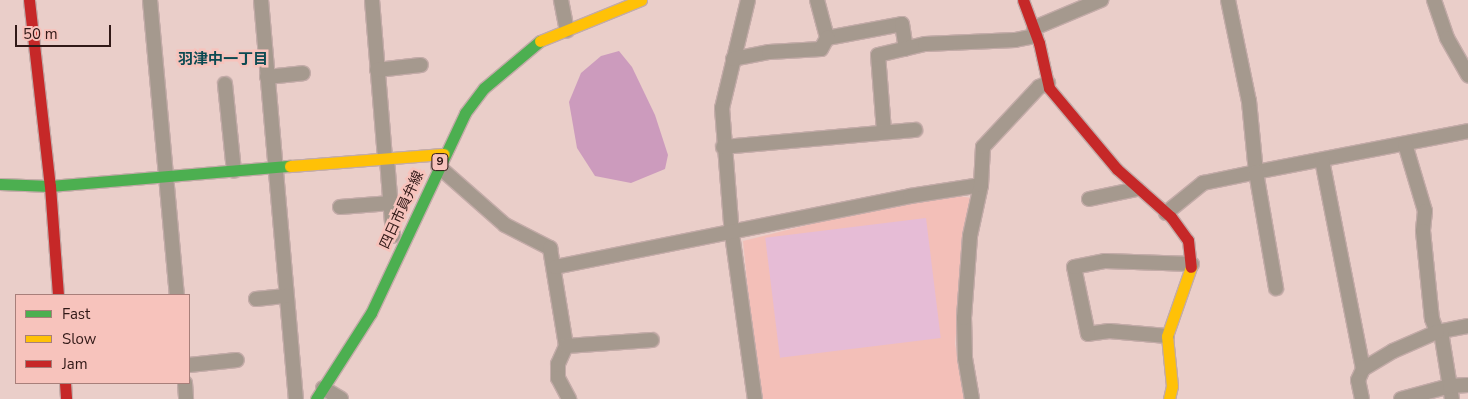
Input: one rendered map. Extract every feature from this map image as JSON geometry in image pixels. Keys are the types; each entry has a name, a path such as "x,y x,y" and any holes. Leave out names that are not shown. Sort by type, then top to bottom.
{"street":[{"path":"34,0 58,294"},
{"path":"150,0 177,294"},
{"path":"262,0 296,399"},
{"path":"372,0 393,236"},
{"path":"561,0 567,30"},
{"name":"四日市員弁線","path":"320,393 371,313 441,160 465,113 484,88 526,50 567,30 640,0"},
{"path":"748,0 722,108 723,147 732,234 755,399"},
{"path":"733,58 769,52 822,49 827,38 817,0"},
{"path":"1023,0 1035,32 1048,83 1117,169 1137,189 1166,213 1188,240 1192,264 1167,336 1172,386 1169,399"},
{"path":"884,131 878,55 925,44 1015,40 1102,0"},
{"path":"1228,0 1249,101 1256,172 1276,288"},
{"path":"1434,0 1447,38 1468,75"},
{"path":"827,38 902,24 906,49"},
{"path":"377,70 422,66"},
{"path":"268,77 303,73"},
{"path":"972,399 965,358 964,318 970,236 981,185 983,147 1039,87 1048,83"},
{"path":"225,84 234,171"},
{"path":"723,147 884,131 915,130"},
{"path":"1166,213 1203,183 1468,131"},
{"path":"1405,144 1425,211 1423,230 1432,319 1439,332 1451,392"},
{"path":"0,184 50,186 386,159 441,160 505,225 545,242 550,248 555,266 566,346 558,364 558,378 569,399"},
{"path":"1322,160 1363,369"},
{"path":"555,266 732,234 910,196 981,185"},
{"path":"1089,198 1137,189"},
{"path":"340,207 390,203"},
{"path":"1167,336 1109,331 1088,334 1074,267 1105,261 1192,264"},
{"path":"256,299 286,296"},
{"path":"1362,399 1358,380 1363,369 1393,351 1439,332 1468,326"},
{"path":"566,346 652,340"},
{"path":"190,364 237,360"},
{"path":"64,384 66,399"},
{"path":"185,384 186,399"},
{"path":"1401,399 1451,392 1468,386"},
{"path":"320,393 341,399"}],"shaded area":[{"path":"619,51 632,67 655,115 668,155 665,169 631,183 595,176 577,148 569,102 581,73 601,56"},
{"path":"951,195 972,198 967,220 955,344 966,399 759,399 743,241 876,208"},
{"path":"926,218 941,338 780,358 765,238"}],"traffic: fast":[{"path":"316,399 371,313 465,113 484,88 540,41"},
{"path":"0,184 50,186 290,166"}],"traffic: slow":[{"path":"540,41 641,0"},
{"path":"290,166 444,154"},
{"path":"1169,399 1172,386 1167,336 1191,267"}],"traffic: jam":[{"path":"29,0 50,186 58,294"},
{"path":"1023,0 1039,43 1049,88 1117,169 1171,217 1188,240 1191,267"},
{"path":"65,384 66,399"}],"district":[{"name":"羽津中一丁目","path":"223,60"}]}
